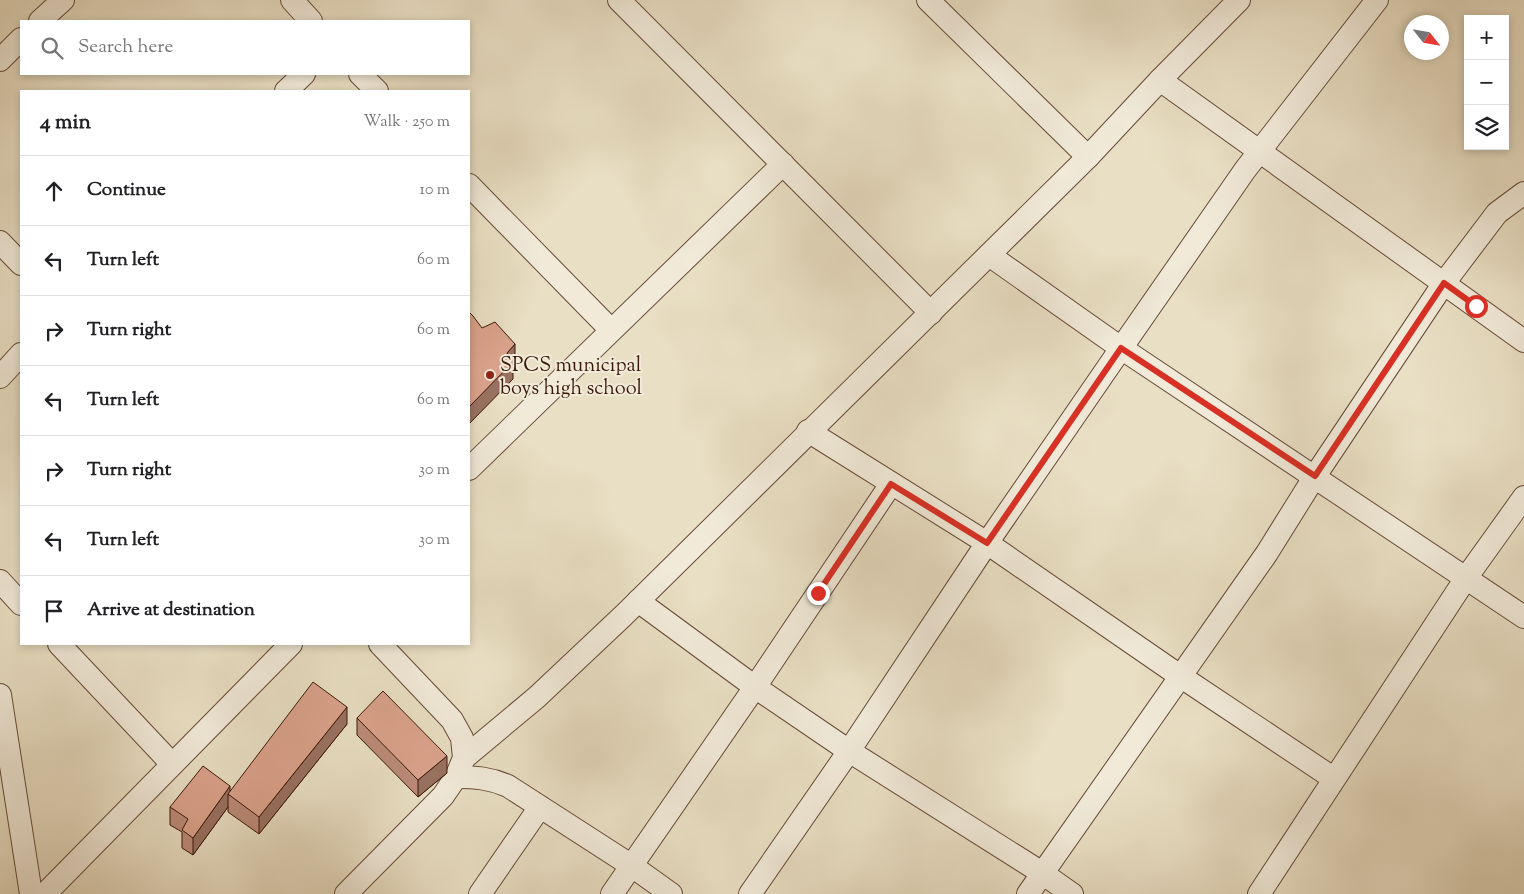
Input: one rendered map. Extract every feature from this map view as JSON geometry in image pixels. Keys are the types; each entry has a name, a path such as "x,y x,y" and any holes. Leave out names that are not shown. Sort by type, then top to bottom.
{"street":[{"path":"41,20 63,0"},
{"path":"292,0 310,20"},
{"path":"619,0 931,314"},
{"path":"346,894 443,796 460,768 638,601 808,431 931,314 1088,157 1239,0"},
{"path":"750,894 849,751 987,543 1121,348 1260,152 1377,0"},
{"path":"939,4 1088,157"},
{"path":"0,60 20,41"},
{"path":"287,90 303,75"},
{"path":"361,75 376,90"},
{"path":"1160,80 1524,341"},
{"path":"470,468 783,164"},
{"path":"470,186 611,330"},
{"path":"1028,894 1267,553 1315,476 1444,283 1498,213 1524,193"},
{"path":"0,242 20,263"},
{"path":"989,255 1121,348 1524,617"},
{"path":"0,377 20,355"},
{"path":"808,431 987,543 1180,676 1333,778"},
{"path":"612,894 755,687 891,484"},
{"path":"1259,894 1333,778 1466,578 1524,497"},
{"path":"0,581 20,603"},
{"path":"638,601 755,687 849,751 1072,894"},
{"path":"60,645 172,764"},
{"path":"44,894 290,645"},
{"path":"381,645 452,720 462,738 460,768"},
{"path":"0,695 31,894"},
{"path":"460,768 508,786 632,866 670,894"},
{"path":"480,894 540,807"}],"building":[{"name":"SPCS municipal boys high school","path":"470,313 482,328 495,322 515,344 507,353 513,362 470,406"},
{"path":"313,682 347,707 259,817 228,794"},
{"path":"383,691 447,756 418,780 357,718"},
{"path":"203,766 230,786 193,838 182,830 188,819 170,807"}],"place":[{"name":"SPCS municipal boys high school","path":"490,375"}],"route":[{"path":"818,593 891,484 987,543 1121,348 1315,476 1444,283 1476,306"}]}
